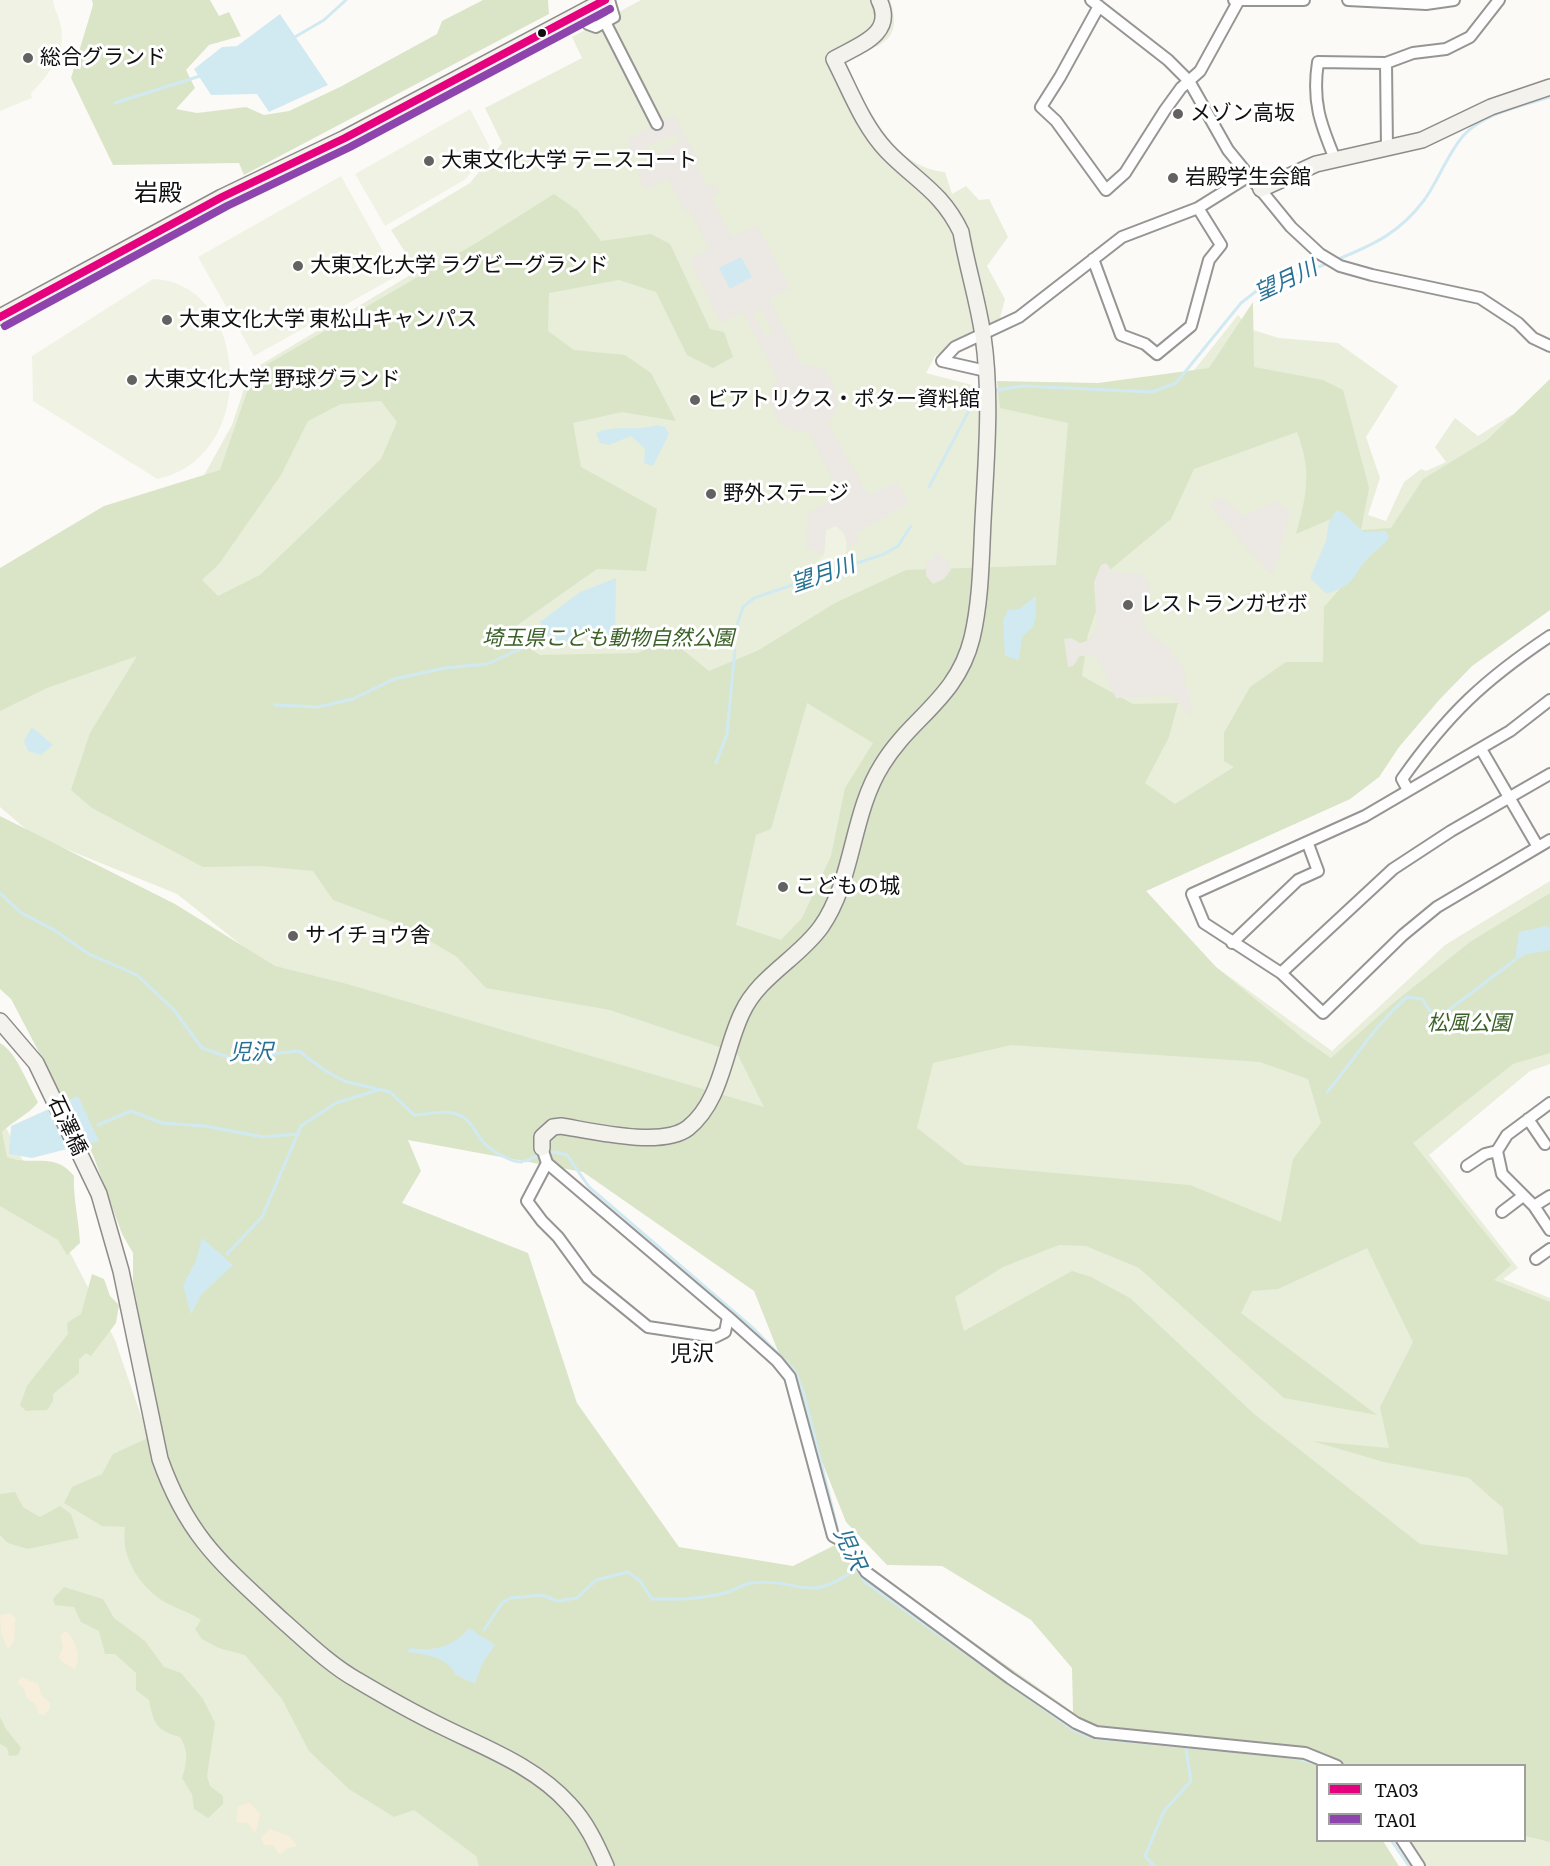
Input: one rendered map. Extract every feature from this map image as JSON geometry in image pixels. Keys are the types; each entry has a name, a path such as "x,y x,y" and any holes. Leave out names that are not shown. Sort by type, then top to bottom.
{"street":[{"path":"0,317 222,197 345,138 471,69 607,0 614,17 596,27 588,24 582,13"},
{"path":"879,0 885,17 884,25 876,35 834,59 862,114 886,150 942,200 954,218 961,232 983,334 987,371 986,458 979,595 971,640 952,684 883,762 865,795 845,868 821,926 799,951 764,980 743,1009 712,1098 702,1114 678,1134 651,1138 561,1126 544,1133 540,1142 545,1157 728,1317 777,1361 790,1377 833,1536 850,1545 866,1572 1076,1723 1096,1732 1305,1753 1332,1764"},
{"path":"1234,0 1304,0"},
{"path":"1239,0 1200,71 1189,81 1181,88 1151,129 1125,173 1106,190 1056,121 1041,107 1060,77 1095,3 1168,60 1189,81 1228,150 1291,227 1320,254 1340,266 1372,276 1480,298 1518,323 1533,339 1550,346"},
{"path":"1348,0 1426,4 1454,0"},
{"path":"1335,159 1317,111 1315,83 1318,62 1386,63 1413,53 1438,51 1462,42 1478,29 1499,0"},
{"path":"604,22 657,124"},
{"path":"1386,63 1388,149"},
{"path":"1261,189 1294,172 1335,159 1422,140 1491,107 1550,87"},
{"path":"987,371 942,361 955,347 1028,311 1122,237 1198,208 1249,176"},
{"path":"1093,259 1121,335 1145,344 1157,354 1191,326 1209,260 1221,245 1198,208"},
{"path":"1408,790 1402,779 1433,735 1468,697 1509,663 1550,636"},
{"path":"1550,700 1510,731 1365,816 1308,844 1192,894 1204,923 1281,973 1323,1013 1403,935 1437,907 1550,840"},
{"path":"1481,749 1538,847"},
{"path":"1281,973 1393,869 1451,831 1550,774"},
{"path":"1232,943 1298,880 1318,871 1308,844"},
{"name":"石澤橋","path":"0,1022 36,1063 46,1081 107,1218 121,1271 160,1459 180,1509 192,1528 228,1570 297,1634 354,1678 433,1722 522,1766 545,1783 584,1821 606,1866"},
{"path":"1467,1166 1485,1154 1497,1151 1507,1135 1550,1103"},
{"path":"1528,1119 1545,1144"},
{"path":"1497,1151 1502,1174 1534,1206 1550,1230"},
{"path":"545,1157 527,1201 558,1237 588,1278 603,1292 621,1303 648,1328 715,1337 725,1332 728,1317"},
{"path":"1502,1212 1523,1196"},
{"path":"1534,1206 1550,1196"},
{"path":"1536,1259 1550,1249"},
{"path":"1403,1842 1419,1866"}],"green space":[{"name":"総合グランド","path":"0,0 53,0 60,22 62,43 56,61 31,93 32,98 0,111"},
{"path":"92,0 210,0 219,16 229,12 241,36 209,45 186,70 195,88 176,109 197,113 246,107 264,115 289,111 340,87 437,34 442,21 483,0 548,0 549,14 244,175 239,163 113,165 71,78 93,5"},
{"name":"埼玉県こども動物自然公園","path":"641,0 890,0 894,15 891,35 877,46 845,63 872,114 896,147 910,159 926,168 945,172 952,194 966,186 979,200 989,199 1008,237 987,266 1005,299 999,322 935,356 926,373 991,390 1072,405 1160,403 1195,369 1238,315 1250,329 1279,338 1338,343 1398,386 1366,437 1380,478 1368,515 1386,521 1404,482 1421,469 1426,471 1446,462 1435,447 1455,418 1478,436 1513,414 1550,610 1472,666 1399,747 1379,777 1350,799 1146,891 1216,967 1332,1051 1445,945 1550,881 1550,1064 1530,1071 1429,1155 1518,1268 1503,1279 1550,1298 1550,1866 1424,1866 1407,1842 1526,1842 1526,1764 1521,1764 793,1293 274,971 177,894 34,836 0,807 0,601 203,477 232,425 250,371 417,271 391,230 470,183 502,143 485,108 582,58 572,37"},
{"name":"大東文化大学 テニスコート","path":"470,109 490,147 466,179 385,226 355,174"},
{"name":"大東文化大学 ラグビーグランド","path":"341,176 397,276 254,356 198,257"},
{"name":"埼玉県こども動物自然公園","path":"554,194 577,210 601,241 651,234 670,244 710,329 724,332 733,357 713,368 687,355 656,292 619,280 549,293 548,331 574,350 625,355 651,373 676,421 622,412 573,423 581,467 657,509 646,571 597,569 506,633 540,655 638,653 668,638 709,671 759,650 835,603 906,570 1056,565 1068,423 1000,408 997,381 1098,383 1209,368 1253,302 1254,367 1323,380 1343,390 1369,488 1361,530 1391,528 1423,479 1487,440 1550,379 1550,610 1472,666 1399,747 1379,777 1350,799 1146,891 1216,967 1305,1040 1331,1058 1391,1005 1470,942 1550,893 1550,1053 1513,1064 1413,1143 1511,1265 1494,1280 1550,1302 1550,1842 1526,1836 1526,1764 1316,1764 1316,1842 1384,1842 1399,1866 479,1866 476,1856 414,1810 394,1817 349,1789 309,1751 282,1699 245,1655 219,1648 202,1639 195,1629 201,1620 161,1600 142,1582 131,1565 125,1547 125,1527 102,1526 64,1503 72,1487 102,1474 113,1454 161,1432 133,1283 133,1253 122,1234 93,1155 11,999 0,989 0,816 175,904 275,966 347,984 764,1107 737,1053 610,1010 486,988 457,957 408,928 333,900 313,871 260,866 203,867 92,808 71,790 90,733 137,656 47,688 0,711 0,568 104,506 220,470 254,372 478,242","holes":["381,401 397,422 381,459 260,575 218,596 202,580 219,564 281,475 308,421 341,404","1297,432 1305,459 1306,483 1296,534 1331,519 1375,549 1324,607 1323,662 1286,662 1250,687 1224,733 1224,761 1234,767 1175,804 1145,783 1169,737 1178,703 1133,704 1082,676 1088,634 1111,569 1171,519 1194,469","807,703 873,743 845,788 831,856 802,918 781,940 736,925 756,835 771,829","1011,1045 1260,1062 1308,1079 1321,1123 1293,1159 1281,1222 1190,1185 965,1165 917,1128 933,1063","408,1140 583,1172 754,1291 846,1522 887,1565 942,1566 1031,1620 1072,1668 1073,1712 835,1545 793,1566 679,1547 577,1403 528,1253 402,1203 421,1171","1059,1245 1086,1246 1139,1268 1284,1398 1377,1415 1241,1313 1252,1291 1278,1289 1367,1248 1413,1342 1380,1407 1389,1448 1312,1441 1384,1462 1469,1478 1503,1508 1508,1555 1420,1544 1254,1414 1130,1298 1091,1277 1072,1271 964,1331 955,1297 1003,1267"]},
{"name":"大東文化大学 野球グランド","path":"153,279 185,288 209,309 224,338 230,373 227,408 214,440 191,465 157,479 33,401 32,356"},
{"path":"836,526 845,537 846,542 842,560 811,568 824,555 826,530"},
{"path":"0,1043 11,1053 38,1102 2,1132 7,1157 59,1164 74,1176 80,1243 67,1255 58,1240 0,1206"},
{"path":"0,1116 115,1340 181,1532 520,1866 0,1866"},
{"path":"92,1274 104,1279 110,1296 119,1305 116,1323 91,1356 86,1353 79,1359 79,1373 53,1394 53,1401 47,1410 26,1411 20,1405 27,1386 68,1334 67,1323 81,1314"},
{"path":"15,1492 23,1507 40,1517 60,1506 71,1514 79,1538 28,1549 8,1543 0,1535 0,1494"},
{"path":"64,1587 103,1599 114,1618 145,1641 164,1667 181,1673 203,1699 215,1723 207,1776 210,1786 223,1796 223,1804 208,1818 194,1809 192,1794 182,1778 186,1757 185,1747 180,1737 166,1732 157,1725 149,1700 136,1690 136,1673 115,1654 105,1654 99,1631 81,1622 74,1607 55,1605 53,1599"},
{"path":"0,1717 21,1748 18,1755 9,1756 7,1748 0,1744"}],"sand":[{"path":"11,1613 16,1619 14,1639 8,1649 1,1633 0,1615"},
{"path":"66,1631 76,1649 78,1660 75,1669 61,1661 59,1657 63,1647 60,1635"},
{"path":"21,1677 38,1684 41,1695 50,1703 50,1708 44,1715 39,1714 34,1703 26,1698 24,1689 17,1682"},
{"path":"250,1803 260,1814 256,1832 248,1823 236,1822 238,1806"},
{"path":"270,1829 289,1836 297,1846 286,1849 282,1854 278,1853 273,1845 264,1845 261,1837"}],"shaded area":[{"path":"674,115 699,161 695,164 708,188 715,184 719,192 711,198 732,237 757,225 790,288 769,300 802,364 822,367 832,380 838,401 836,412 828,423 868,495 897,481 909,504 855,533 859,542 848,547 844,532 836,526 826,530 824,555 806,547 809,512 841,495 809,432 791,430 782,425 774,414 769,397 777,378 743,312 721,323 689,259 709,249 690,210 685,212 668,179 645,190 638,176 643,170 640,164 677,143 682,135 672,135 633,153 626,140","holes":["761,308 773,332 765,336 753,312"]},
{"path":"1221,497 1244,516 1275,501 1290,511 1276,567 1270,574 1210,505"},
{"path":"936,552 947,559 951,570 944,579 933,584 926,576 926,566"},
{"path":"1106,563 1113,572 1140,573 1149,583 1151,595 1142,621 1150,633 1170,649 1187,674 1183,680 1188,690 1192,717 1172,695 1116,698 1099,660 1094,656 1080,656 1073,666 1068,667 1064,639 1071,638 1080,643 1089,640 1097,628 1094,582 1101,565"}],"water":[{"path":"280,14 328,85 269,112 257,94 211,95 194,69 222,47 237,46"},
{"path":"741,257 752,277 730,289 719,268"},
{"path":"657,425 665,427 669,434 653,466 644,463 645,449 631,436 609,445 600,443 596,433 604,430"},
{"path":"1336,511 1342,512 1364,532 1386,531 1389,538 1368,558 1349,583 1327,594 1310,578 1326,541 1329,522"},
{"path":"616,578 615,640 589,636 557,644 545,638 540,622 580,592"},
{"path":"1036,596 1036,615 1033,627 1022,637 1019,660 1005,656 1003,621 1008,610 1019,609"},
{"path":"32,727 53,745 41,755 28,751 24,741"},
{"path":"1547,926 1550,929 1550,950 1528,954 1515,960 1519,932"},
{"path":"78,1096 99,1141 32,1158 9,1154 11,1126"},
{"path":"202,1238 233,1265 201,1295 191,1314 183,1285 196,1261"},
{"path":"469,1628 495,1645 482,1664 475,1684 456,1675 441,1660 428,1655 407,1652 410,1648 427,1649 450,1644"}],"waterway":[{"path":"295,37 324,20 346,0"},
{"path":"115,103 200,76"},
{"name":"望月川","path":"1336,260 1385,237 1406,221 1425,199 1452,151 1472,128 1504,111 1550,97"},
{"name":"望月川","path":"997,390 1023,386 1152,392 1176,383 1241,303 1259,289 1329,263"},
{"name":"望月川","path":"929,487 974,401 981,396"},
{"name":"望月川","path":"737,625 743,607 754,598 884,554 898,546 911,526"},
{"path":"275,705 318,707 353,699 394,679 445,668 487,664 545,638"},
{"name":"望月川","path":"716,763 727,734 735,650"},
{"name":"児沢","path":"0,893 20,912 54,930 89,954 137,975 174,1010 202,1048 231,1058 299,1051 324,1070 344,1081 390,1092 414,1115 444,1112 461,1116 469,1122 488,1147 508,1159 522,1162"},
{"path":"1327,1092 1375,1030 1407,997 1422,999 1434,1017 1442,1015 1515,960"},
{"path":"227,1254 262,1217 301,1126 336,1103 378,1090"},
{"path":"98,1125 131,1111 162,1123 205,1126 263,1137 298,1134"},
{"name":"児沢","path":"547,1153 567,1155 589,1187 754,1329 795,1371 804,1394 839,1535"},
{"name":"児沢","path":"525,1161 540,1155"},
{"name":"児沢","path":"843,1544 847,1555 865,1582 1074,1730 1093,1738 1291,1757 1318,1764"},
{"path":"484,1630 502,1603 511,1598 542,1595 557,1601 577,1598 596,1580 628,1572 640,1581 652,1599 671,1599 716,1595 751,1583 781,1583 814,1588 839,1580 856,1569"},
{"path":"1154,1866 1145,1856 1164,1811 1191,1781 1186,1749"},
{"name":"児沢","path":"1392,1842 1409,1866"}],"transit line":[{"name":"TA03","path":"0,317 222,197 345,138 605,0"},
{"name":"TA01","path":"5,326 227,206 350,147 610,9"}],"place":[{"name":"総合グランド","path":"28,58"},
{"name":"メゾン高坂","path":"1178,114"},
{"name":"大東文化大学 テニスコート","path":"429,161"},
{"name":"岩殿学生会館","path":"1173,178"},
{"name":"大東文化大学 ラグビーグランド","path":"298,266"},
{"name":"大東文化大学 東松山キャンパス","path":"167,320"},
{"name":"大東文化大学 野球グランド","path":"132,380"},
{"name":"ビアトリクス・ポター資料館","path":"695,400"},
{"name":"野外ステージ","path":"711,494"},
{"name":"レストランガゼボ","path":"1128,605"},
{"name":"こどもの城","path":"783,887"},
{"name":"サイチョウ舎","path":"293,936"}],"district":[{"name":"岩殿","path":"158,194"},
{"name":"児沢","path":"692,1355"}],"park label":[{"name":"松風公園","path":"1469,1024"}]}
